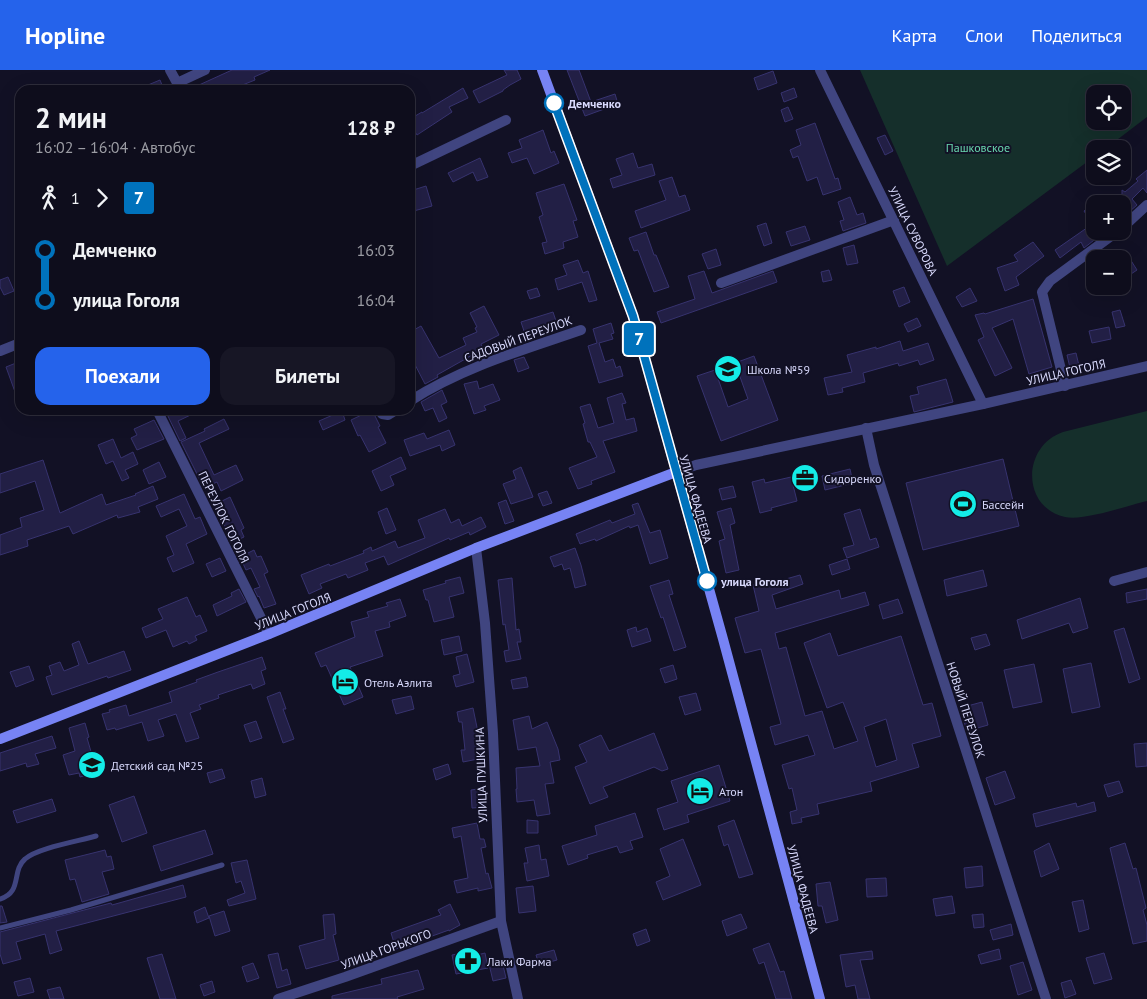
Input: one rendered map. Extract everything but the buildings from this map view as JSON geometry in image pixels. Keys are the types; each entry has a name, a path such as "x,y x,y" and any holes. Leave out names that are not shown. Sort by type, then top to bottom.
{"main road":[{"name":"УЛИЦА ФАДЕЕВА","path":"542,70 633,316 723,639 820,999"},
{"name":"УЛИЦА ГОГОЛЯ","path":"0,738 269,634 476,548 676,472"}],"street":[{"path":"170,70 178,85"},
{"path":"182,85 204,70"},
{"name":"УЛИЦА СУВОРОВА","path":"820,70 983,404"},
{"path":"415,164 506,120"},
{"path":"1131,220 1147,205"},
{"path":"721,282 894,220"},
{"path":"1065,386 1042,292 1050,281 1106,240"},
{"name":"САДОВЫЙ ПЕРЕУЛОК","path":"415,398 431,387 481,364 581,330"},
{"path":"0,351 15,346"},
{"name":"УЛИЦА ГОГОЛЯ","path":"676,472 696,465 983,404 1147,366"},
{"name":"ПЕРЕУЛОК ГОГОЛЯ","path":"160,415 269,634"},
{"name":"НОВЫЙ ПЕРЕУЛОК","path":"866,428 874,465 1046,999"},
{"name":"УЛИЦА ПУШКИНА","path":"476,548 485,623 493,733 501,921 518,999"},
{"path":"1114,580 1147,572"},
{"name":"УЛИЦА ГОРЬКОГО","path":"278,999 501,921"}],"lane":[{"path":"0,899 8,897 16,886 18,870 24,859 34,853 96,836"},
{"path":"0,928 71,910 222,865"}],"green space":[{"name":"Пашковское","path":"860,70 1147,70 1147,117 1131,129 1131,85 1086,85 1086,130 1130,130 1117,140 1086,140 1086,163 947,266"},
{"path":"1147,411 1147,501 1094,515 1073,518 1051,511 1040,501 1034,489 1032,476 1034,462 1040,450 1050,439 1063,432"}],"bus line":[{"name":"7","path":"554,103 633,316 707,581"}],"place":[{"name":"Демченко","path":"554,103"},
{"name":"Школа №59","path":"728,369"},
{"name":"Сидоренко","path":"805,478"},
{"name":"Бассейн","path":"963,504"},
{"name":"улица Гоголя","path":"707,581"},
{"name":"Отель Аэлита","path":"345,682"},
{"name":"Детский сад №25","path":"92,765"},
{"name":"Атон","path":"700,791"},
{"name":"Лаки Фарма","path":"468,961"}]}
